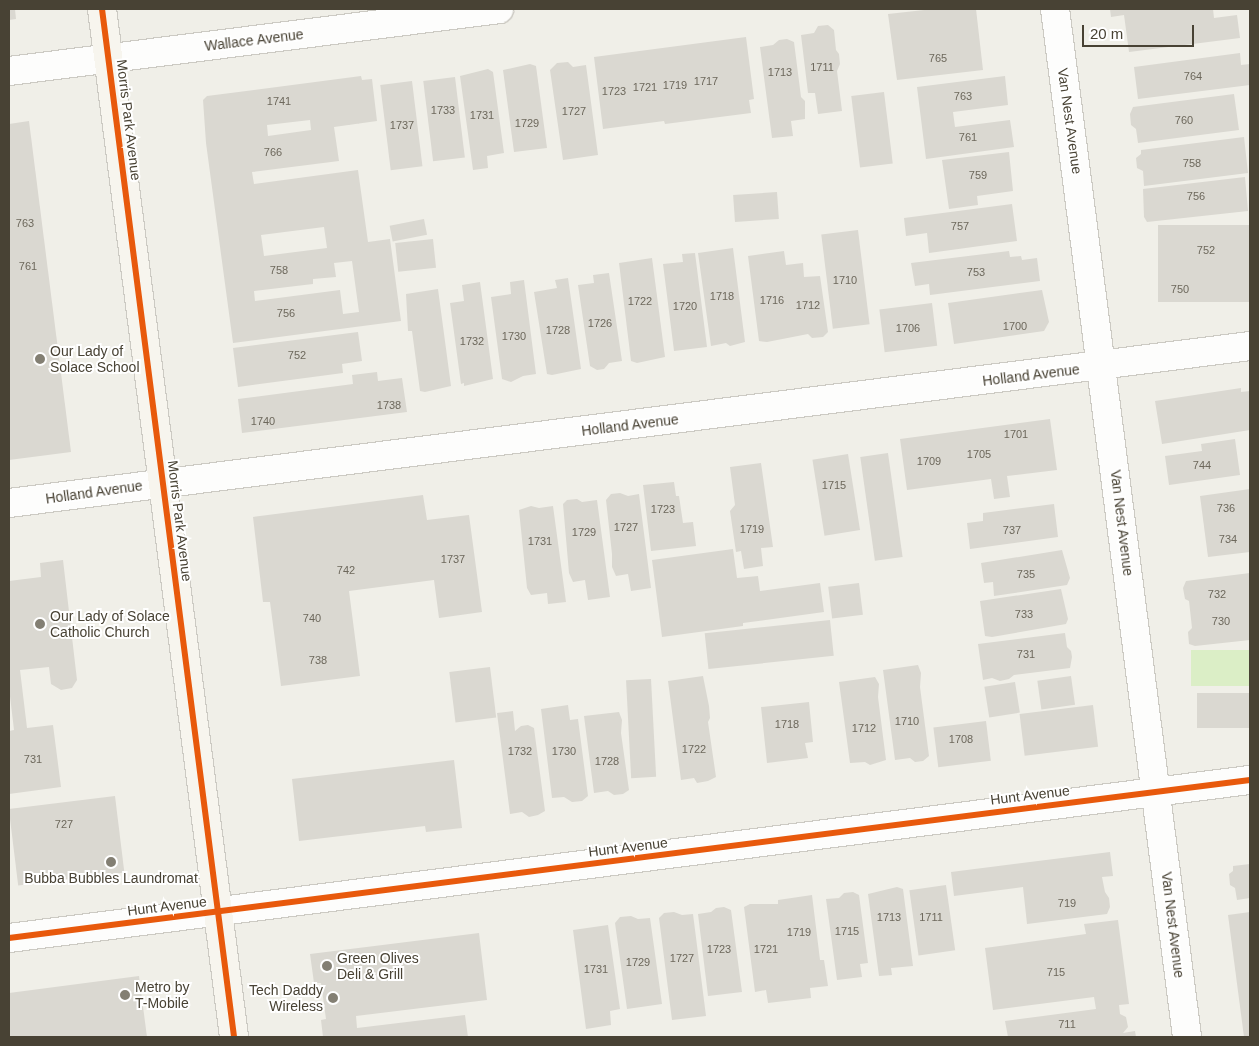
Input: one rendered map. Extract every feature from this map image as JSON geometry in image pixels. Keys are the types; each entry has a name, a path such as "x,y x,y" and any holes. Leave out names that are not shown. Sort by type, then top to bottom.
{"main road":[{"name":"Morris Park Avenue","path":"102,9 234,1037"}],"street":[{"name":"Wallace Avenue","path":"9,71 499,9"},
{"name":"Van Nest Avenue","path":"1055,9 1103,366 1188,1037"},
{"name":"Holland Avenue","path":"9,503 1250,346"},
{"name":"Hunt Avenue","path":"9,938 1250,780"}],"green space":[{"path":"1191,650 1250,650 1250,686 1191,686"}],"building":[{"path":"9,9 15,9 16,19 9,20"},
{"path":"933,9 976,9 983,70 897,80 888,14"},
{"path":"1110,9 1213,9 1214,18 1237,15 1240,38 1129,52 1124,15 1111,17"},
{"path":"828,25 834,30 836,50 839,54 840,64 837,71 842,111 818,114 815,93 808,93 801,35 814,33 818,26"},
{"path":"746,37 754,99 749,100 751,113 665,124 664,121 603,129 594,57"},
{"path":"787,39 794,42 801,97 805,101 805,119 791,121 793,136 772,138 760,47 773,45 779,40"},
{"path":"1240,53 1241,65 1250,64 1250,85 1138,99 1134,67"},
{"path":"568,62 573,67 586,65 598,155 563,160 550,70 557,63"},
{"path":"530,64 536,66 547,148 514,152 503,70"},
{"path":"488,69 493,72 504,153 487,156 488,168 473,170 460,76"},
{"path":"361,76 362,80 372,79 377,121 334,127 339,161 252,172 254,184 358,170 368,242 390,239 401,321 233,343 206,143 203,100 207,96","holes":["310,120 311,130 268,136 267,125","324,227 327,248 264,256 261,235","352,261 359,312 343,314 340,290 255,301 254,291 313,284 313,279 336,277 334,263"]},
{"path":"1005,76 1008,105 953,112 955,127 1010,120 1014,147 926,159 917,87"},
{"path":"455,77 465,157 433,161 423,81"},
{"path":"412,81 422,166 391,170 380,85"},
{"path":"884,92 893,163 860,167 851,96"},
{"path":"1234,94 1239,130 1138,143 1136,129 1131,125 1130,114 1133,107"},
{"path":"29,121 71,452 9,460 9,124"},
{"path":"1244,137 1248,173 1144,186 1143,171 1137,168 1136,158 1141,154 1141,150"},
{"path":"1009,152 1013,191 977,196 978,205 949,209 942,160"},
{"path":"1245,177 1248,211 1147,222 1144,217 1143,189"},
{"path":"777,192 779,219 735,222 733,195"},
{"path":"1012,204 1017,241 929,253 927,233 906,236 904,218"},
{"path":"424,219 427,235 393,241 390,226"},
{"path":"1158,225 1250,225 1250,302 1158,302"},
{"path":"858,230 870,324 833,329 821,235"},
{"path":"433,239 436,268 398,272 395,243"},
{"path":"733,248 745,342 730,346 726,343 711,346 698,253"},
{"path":"784,251 786,265 803,263 804,277 820,276 828,332 823,337 812,338 808,334 767,342 759,341 748,256"},
{"path":"1009,251 1010,257 1021,256 1022,260 1037,258 1040,281 930,295 929,284 915,286 911,263"},
{"path":"695,253 707,347 674,351 663,264 683,262 682,254"},
{"path":"652,258 665,357 637,363 631,361 619,263"},
{"path":"609,273 622,361 609,363 604,369 597,370 590,366 578,285 594,283 593,275"},
{"path":"568,278 581,369 552,375 547,374 534,292 557,288 555,280"},
{"path":"524,280 536,374 523,376 511,382 502,379 491,297 511,294 510,282"},
{"path":"480,282 493,379 464,386 464,383 461,384 450,303 464,301 462,285"},
{"path":"438,289 451,386 425,392 420,391 412,331 408,331 406,294"},
{"path":"1042,290 1049,322 1044,331 954,344 948,303"},
{"path":"932,303 937,346 885,352 879,309"},
{"path":"358,332 362,361 342,364 343,373 238,387 233,348"},
{"path":"377,372 378,381 402,378 407,412 242,433 238,399 353,384 352,375"},
{"path":"1241,388 1241,392 1250,391 1250,430 1162,444 1155,401"},
{"path":"1050,419 1057,470 1007,476 1010,497 994,499 991,479 907,490 900,439"},
{"path":"1235,439 1240,475 1169,485 1165,456 1202,451 1201,444"},
{"path":"888,453 903,557 875,561 860,457"},
{"path":"848,454 860,530 824,536 812,460"},
{"path":"761,463 773,547 761,548 763,566 744,569 741,551 736,552 730,511 735,505 730,467"},
{"path":"674,482 676,496 679,496 683,523 693,522 696,546 651,551 643,485"},
{"path":"1250,489 1250,552 1208,557 1200,496"},
{"path":"620,493 628,496 639,494 651,588 631,591 628,574 616,576 612,567 606,500 611,494"},
{"path":"423,495 427,520 469,515 482,612 439,618 434,580 349,591 360,676 281,686 270,602 263,602 253,517"},
{"path":"577,499 582,502 597,500 610,597 588,600 585,580 573,582 569,573 563,504 567,500"},
{"path":"1054,504 1058,537 970,549 967,523 983,521 983,513"},
{"path":"531,506 539,508 553,506 566,602 548,604 547,593 531,595 527,588 519,510"},
{"path":"733,549 737,578 758,576 760,591 820,583 824,612 662,637 652,560"},
{"path":"1062,550 1070,578 1067,585 994,596 993,582 984,583 981,563"},
{"name":"Our Lady of Solace Catholic Church","path":"63,560 77,680 72,688 61,690 51,684 49,667 20,670 27,728 53,725 61,787 9,794 9,731 14,730 9,688 9,581 41,577 40,563"},
{"path":"1250,573 1250,640 1195,646 1189,644 1188,632 1192,628 1189,601 1185,599 1183,588 1186,581"},
{"path":"859,583 863,615 832,619 828,587"},
{"path":"1061,589 1068,619 1066,624 992,637 985,636 980,601"},
{"path":"830,620 834,656 708,669 705,633"},
{"path":"1065,633 1067,647 1071,651 1072,657 1070,668 1014,675 1009,679 1000,681 992,678 983,680 978,644"},
{"path":"918,665 921,673 920,687 929,756 923,761 915,762 910,758 895,760 883,670"},
{"path":"490,667 496,718 456,723 449,672"},
{"path":"703,676 709,706 710,718 708,722 716,777 697,783 694,778 681,780 668,681"},
{"path":"1071,676 1075,705 1041,709 1037,681"},
{"path":"875,677 879,684 878,697 886,760 870,765 865,762 850,763 839,682"},
{"path":"651,679 656,777 631,778 626,680"},
{"path":"1015,682 1020,713 989,717 984,687"},
{"path":"1197,693 1250,693 1250,728 1197,728"},
{"path":"809,702 813,742 805,743 808,758 767,763 761,707"},
{"path":"568,705 570,720 578,719 588,796 582,801 572,802 564,797 552,798 541,709"},
{"path":"1093,705 1098,747 1025,756 1020,714"},
{"path":"513,711 515,731 521,726 528,725 534,728 545,811 529,817 522,812 510,814 497,713"},
{"path":"619,712 622,720 621,733 629,790 623,794 614,795 608,791 594,793 584,716"},
{"path":"986,721 991,761 938,767 933,727"},
{"path":"454,760 462,828 426,832 425,826 299,841 292,779"},
{"path":"115,796 124,872 18,885 9,809"},
{"path":"1110,852 1113,876 1102,877 1105,892 1109,898 1110,907 1107,914 1027,924 1023,887 954,896 951,872"},
{"path":"1250,864 1250,898 1237,900 1235,888 1230,885 1229,874 1233,871 1233,866"},
{"path":"946,885 955,950 919,956 909,890"},
{"path":"897,887 903,889 913,966 891,968 892,975 879,976 868,894"},
{"path":"853,892 859,895 868,963 860,964 862,977 837,980 826,899 839,898 844,893"},
{"path":"812,895 820,960 824,960 828,986 810,988 811,998 768,1003 766,990 755,992 744,907 750,904 778,904 778,900"},
{"path":"724,907 731,910 742,992 708,996 698,914"},
{"path":"674,912 682,915 693,914 706,1016 672,1020 659,918 664,913"},
{"path":"1250,912 1250,1037 1244,1037 1228,915"},
{"path":"631,916 638,919 650,918 662,1004 627,1009 615,923 620,917"},
{"path":"1118,920 1129,1004 1119,1005 1120,1014 1126,1017 1128,1027 1123,1033 1135,1031 1136,1037 1008,1037 1005,1021 1096,1009 1094,997 993,1010 985,948 1086,934 1084,924"},
{"path":"608,925 620,1009 610,1011 611,1025 586,1029 573,930"},
{"path":"479,933 487,1000 356,1016 357,1028 465,1015 468,1037 323,1037 321,1020 326,1019 321,983 314,983 310,954"},
{"path":"139,976 147,1037 9,1037 9,993"}],"cycle path":[{"path":"102,9 234,1037"},
{"path":"9,938 1250,780"}],"place":[{"name":"Our Lady of Solace School","path":"40,359"},
{"name":"Our Lady of Solace Catholic Church","path":"40,624"},
{"name":"Bubba Bubbles Laundromat","path":"111,862"},
{"name":"Green Olives Deli & Grill","path":"327,966"},
{"name":"Metro by T-Mobile","path":"125,995"},
{"name":"Tech Daddy Wireless","path":"333,998"}]}
